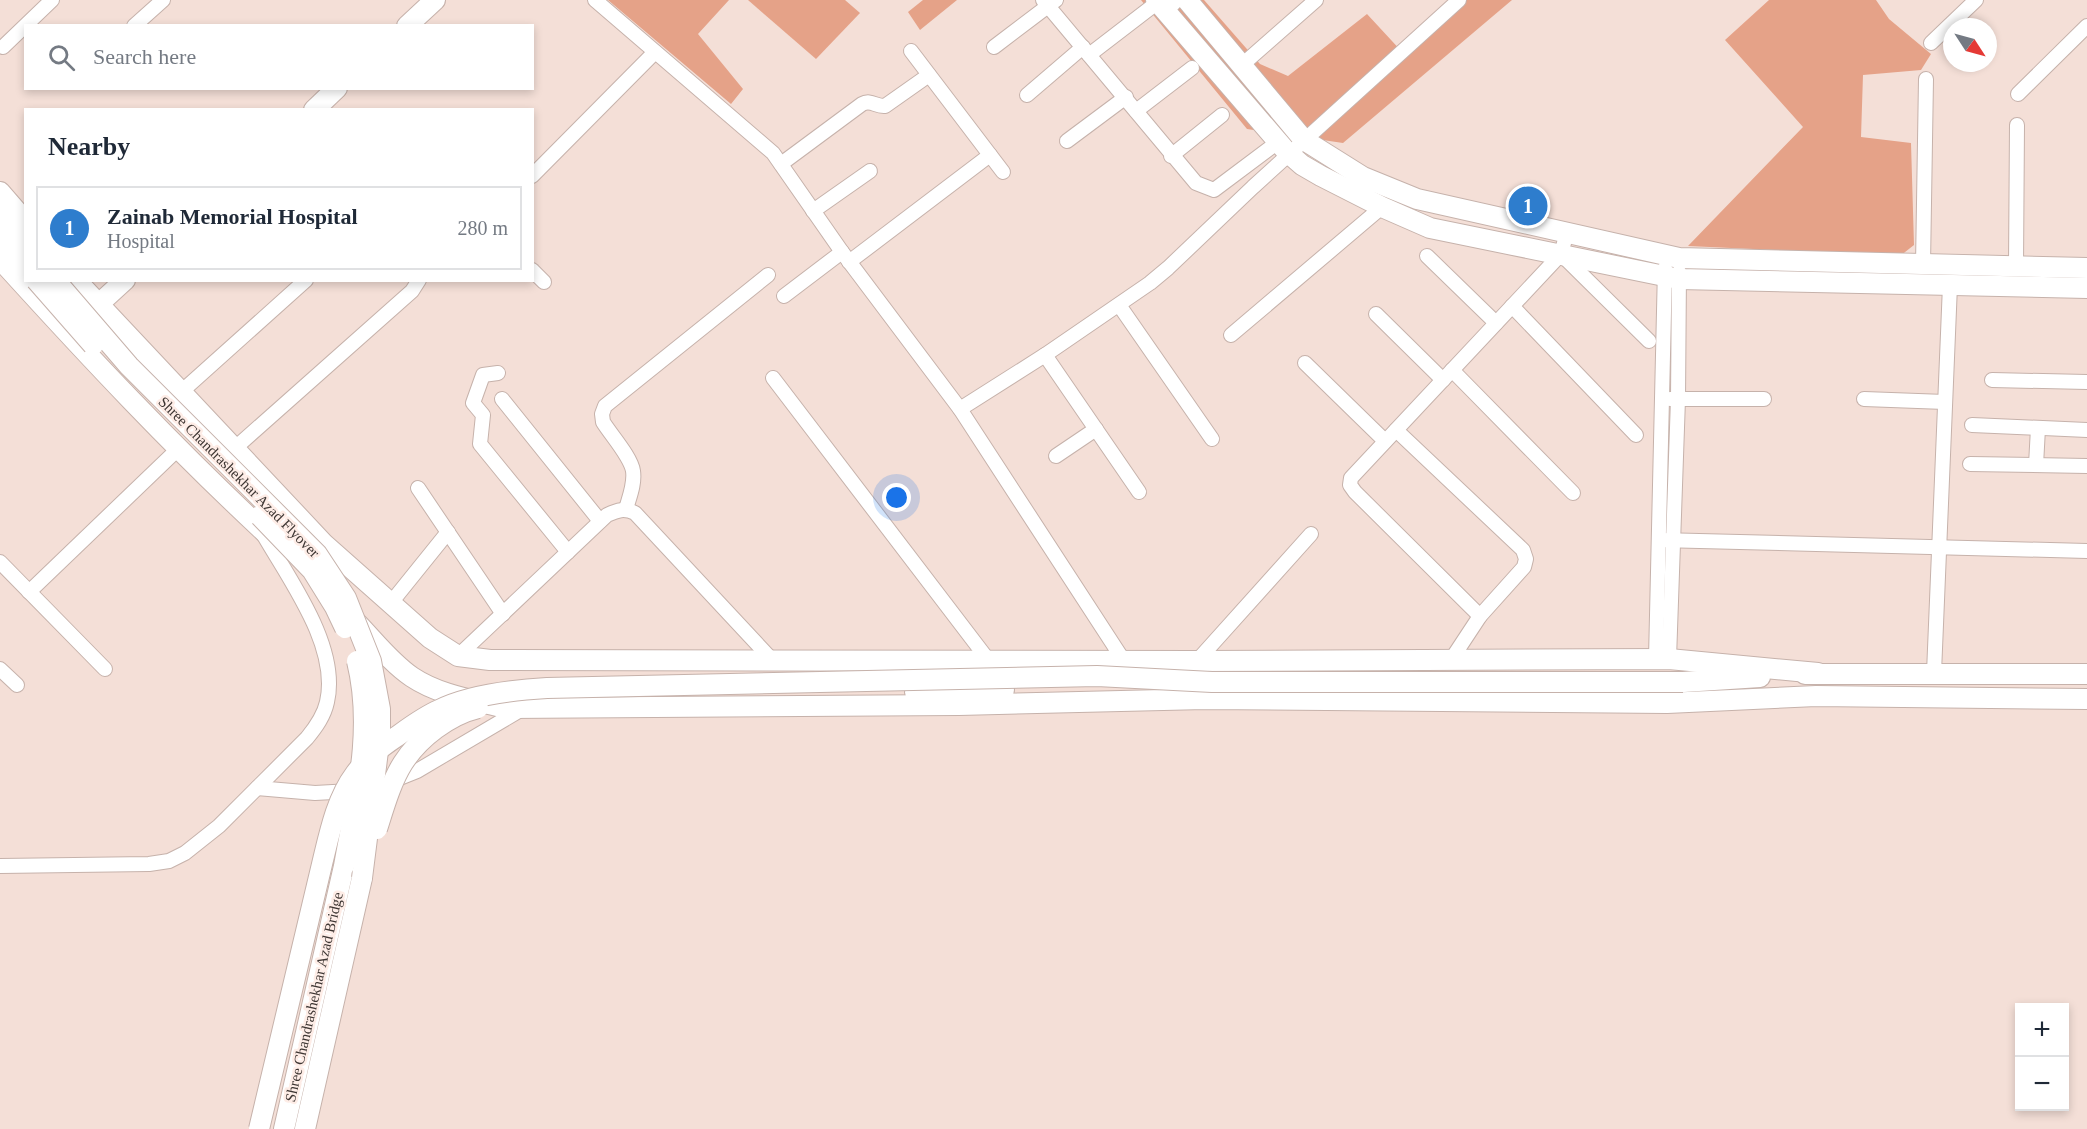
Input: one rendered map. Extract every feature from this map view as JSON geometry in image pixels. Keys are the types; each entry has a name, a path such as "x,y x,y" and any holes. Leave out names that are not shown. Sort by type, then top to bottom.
{"main road":[{"path":"409,24 435,0"},
{"path":"1187,0 1304,140 1363,177 1417,198 1673,256 2087,268"},
{"path":"1164,3 1284,148 1321,176 1430,228 1672,278 2087,288"},
{"path":"316,108 335,90"},
{"path":"0,192 24,220"},
{"path":"0,217 24,244"},
{"path":"0,238 24,266"},
{"path":"0,259 178,449 306,569 400,667 411,676 439,691 505,708 958,705 1205,699 1686,703 1816,696 2087,699"},
{"name":"Shree Chandrashekhar Azad Flyover","path":"38,282 118,374 312,570 335,607 352,643 360,676 365,737 363,761 344,866"},
{"name":"Shree Chandrashekhar Azad Flyover","path":"57,282 129,366 317,554 346,598 371,661 380,709 380,735 362,878"},
{"path":"78,282 97,306 324,544 429,638 458,656 490,660 773,661 1662,659 1818,673"},
{"path":"67,333 123,282"},
{"path":"1201,661 1205,699"},
{"path":"259,1129 322,860 334,819 348,785 355,773 372,754 419,721 458,702 522,689 1096,676 1212,682 1683,682 1818,673 2087,674"},
{"path":"362,878 386,801 403,763 419,744 438,728 466,711 507,702 547,699 1153,688 1174,700"},
{"name":"Shree Chandrashekhar Azad Bridge","path":"284,1129 344,866"},
{"name":"Shree Chandrashekhar Azad Bridge","path":"305,1129 362,878"}],"street":[{"path":"27,24 52,0"},
{"path":"136,24 163,0"},
{"path":"595,0 773,153 845,257 960,409 1124,661"},
{"path":"1242,65 1316,0"},
{"path":"994,47 1049,2 1171,156 1196,183 1214,190 1284,148 1304,140 1459,0"},
{"path":"1931,43 1976,0"},
{"path":"1028,94 1086,51 1164,3"},
{"path":"2018,94 2087,26"},
{"path":"3,47 24,27"},
{"path":"534,174 655,51"},
{"path":"911,51 1003,172"},
{"path":"1136,111 1192,68"},
{"path":"781,164 862,104 870,102 881,106 890,104 929,75"},
{"path":"1923,264 1926,79"},
{"path":"1067,141 1126,97"},
{"path":"1171,156 1222,115"},
{"path":"2016,266 2017,125"},
{"path":"960,409 1119,305 1168,268 1252,187 1284,148"},
{"path":"784,296 845,257 990,155"},
{"path":"813,211 870,171"},
{"path":"1231,335 1382,207"},
{"path":"1479,616 1355,492 1350,485 1351,478 1561,254 1567,232"},
{"path":"1561,254 1649,341"},
{"path":"1427,256 1496,323"},
{"path":"1662,659 1665,539 1662,399 1673,256"},
{"path":"534,272 544,282"},
{"path":"626,509 633,483 633,472 631,464 603,422 602,414 605,406 768,275"},
{"path":"1665,539 1678,399 1672,278"},
{"path":"180,393 304,282"},
{"path":"234,449 412,291 418,282"},
{"path":"1934,673 1950,285"},
{"path":"1119,305 1212,439"},
{"path":"1512,306 1636,435"},
{"path":"1376,314 1447,375 1573,493"},
{"path":"1045,355 1138,492"},
{"path":"1305,363 1385,441"},
{"path":"498,373 483,375 473,403 483,415 480,444 568,552"},
{"path":"773,378 989,661"},
{"path":"1992,380 2087,382"},
{"path":"502,399 600,521"},
{"path":"1662,399 1764,399"},
{"path":"1864,399 1945,402"},
{"path":"1972,425 2087,430"},
{"path":"2036,465 2037,428"},
{"path":"1056,456 1096,429"},
{"path":"1395,430 1523,550 1526,559 1524,567 1479,616 1451,660"},
{"path":"29,592 178,449"},
{"path":"1970,464 2087,466"},
{"path":"418,488 503,614"},
{"path":"458,656 600,521 617,510 626,509 634,513 773,661"},
{"path":"0,866 149,864 169,861 185,853 210,833 307,738 320,722 329,687 327,664 313,620 259,526"},
{"path":"390,604 448,532"},
{"path":"1201,661 1311,534"},
{"path":"1665,539 2087,551"},
{"path":"0,562 105,669"},
{"path":"0,669 17,685"},
{"path":"257,788 315,794 376,789 417,771 524,708"}],"shaded area":[{"path":"608,0 729,0 698,34 743,89 731,104"},
{"path":"748,0 845,0 860,13 816,59"},
{"path":"923,0 957,0 920,30 908,12"},
{"path":"1141,0 1204,0 1260,64 1288,76 1367,14 1404,54 1466,0 1512,0 1343,143 1247,129"},
{"path":"1769,0 1876,0 1889,19 1931,54 1921,70 1863,75 1861,137 1911,143 1914,245 1900,256 1688,246 1803,127 1725,40"}],"place":[{"name":"Zainab Memorial Hospital","path":"1528,206"}]}
